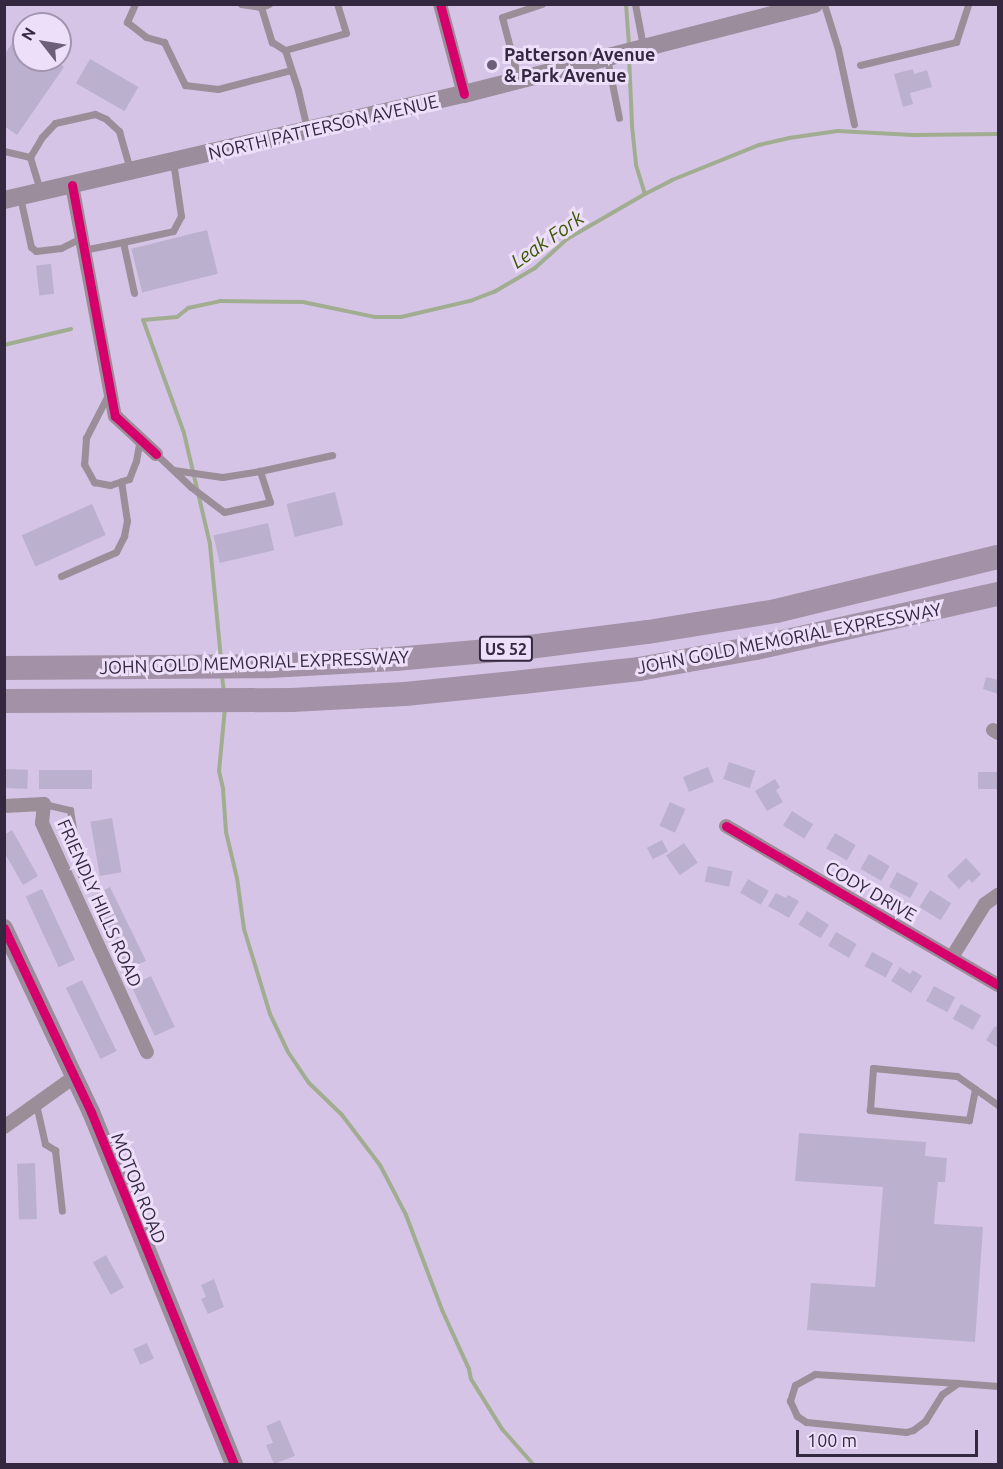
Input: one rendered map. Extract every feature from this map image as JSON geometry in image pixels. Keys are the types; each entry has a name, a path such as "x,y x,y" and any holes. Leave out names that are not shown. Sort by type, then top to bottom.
{"highway":[{"name":"JOHN GOLD MEMORIAL EXPRESSWAY","path":"4,668 270,666 396,659 521,648 648,632 776,611 999,557"},
{"name":"JOHN GOLD MEMORIAL EXPRESSWAY","path":"4,701 292,700 405,694 523,682 639,669 756,648 999,594"}],"main road":[{"name":"NORTH PATTERSON AVENUE","path":"12,198 464,94 815,4"},
{"name":"MOTOR ROAD","path":"4,928 74,1077 234,1464"}],"street":[{"path":"440,4 464,94"},
{"path":"72,185 115,416 156,454"},
{"name":"FRIENDLY HILLS ROAD","path":"4,806 44,804 42,823 147,1052"},
{"name":"CODY DRIVE","path":"726,826 999,985"},
{"path":"952,957 985,904 999,895"},
{"path":"4,1127 74,1077"}],"lane":[{"path":"135,4 127,22 146,37 164,42 185,85 218,89 291,70"},
{"path":"241,4 265,6 272,42 285,50 307,130"},
{"path":"285,50 346,33 337,4"},
{"path":"519,80 502,17 542,4"},
{"path":"635,4 644,48"},
{"path":"824,4 838,49 854,124"},
{"path":"860,65 956,42 968,4"},
{"path":"607,58 620,118"},
{"path":"40,192 30,157 42,137 55,123 95,114 106,119 119,131 131,171"},
{"path":"4,152 10,151 30,157"},
{"path":"12,198 31,247 36,251 82,244 123,242 173,231 181,216 173,161"},
{"path":"123,242 134,293"},
{"path":"110,391 86,438 84,464 94,482 110,485 129,478 136,461 140,439"},
{"path":"156,454 224,512 270,502 260,471"},
{"path":"174,470 222,477 332,455"},
{"path":"61,576 116,552 124,536 127,521 121,481"},
{"path":"44,804 70,810 81,876"},
{"path":"975,1089 969,1120 870,1110 873,1068 957,1076 999,1105"},
{"path":"36,1104 45,1144 56,1150 62,1211"},
{"path":"958,1383 942,1394 925,1421 913,1431 906,1432 806,1422 797,1416 790,1401 795,1385 815,1374 958,1383 999,1386"}],"building":[{"path":"12,44 12,72 61,72 17,135 4,126 4,55"},
{"path":"90,59 138,87 124,111 76,83"},
{"path":"913,69 914,74 927,70 932,87 910,93 913,104 903,107 894,74"},
{"path":"207,230 218,274 142,293 131,249"},
{"path":"51,264 54,294 39,295 36,266"},
{"path":"335,492 343,525 295,537 286,504"},
{"path":"92,504 106,535 35,566 22,535"},
{"path":"268,523 274,550 220,563 213,536"},
{"path":"986,677 998,680 998,694 983,689"},
{"path":"729,762 755,771 750,788 723,779"},
{"path":"708,767 714,782 689,792 683,777"},
{"path":"4,769 28,770 27,789 4,788"},
{"path":"39,770 92,770 92,789 39,789"},
{"path":"978,772 998,772 998,789 978,789"},
{"path":"775,779 780,787 776,790 783,802 767,811 755,791"},
{"path":"670,802 686,809 675,833 659,826"},
{"path":"792,811 813,824 804,839 783,825"},
{"path":"112,818 122,872 100,876 90,822"},
{"path":"12,830 38,876 23,885 4,852 4,835"},
{"path":"835,833 856,845 847,861 826,849"},
{"path":"662,840 668,852 653,859 647,848"},
{"path":"684,843 698,863 680,875 666,856"},
{"path":"869,854 890,866 881,881 860,869"},
{"path":"966,858 981,874 972,883 969,879 959,889 947,876"},
{"path":"708,866 732,871 729,887 705,882"},
{"path":"897,872 918,883 910,898 889,887"},
{"path":"748,879 769,891 761,905 740,893"},
{"path":"110,887 146,961 126,970 90,897"},
{"path":"42,889 75,960 59,967 26,897"},
{"path":"930,890 951,903 941,920 919,907"},
{"path":"776,893 786,898 788,895 799,901 789,918 768,906"},
{"path":"807,911 829,925 821,938 799,925"},
{"path":"836,932 857,944 849,958 828,946"},
{"path":"872,952 893,963 886,977 864,966"},
{"path":"900,967 910,974 913,970 922,976 911,993 891,981"},
{"path":"151,976 175,1027 155,1036 131,985"},
{"path":"82,980 117,1051 100,1059 66,988"},
{"path":"934,986 955,997 947,1012 926,1001"},
{"path":"961,1004 981,1015 973,1030 953,1019"},
{"path":"995,1026 998,1028 998,1048 986,1040"},
{"path":"799,1133 926,1142 925,1156 947,1158 945,1182 938,1182 934,1224 983,1227 975,1342 807,1330 811,1283 875,1287 883,1187 795,1181"},
{"path":"35,1163 37,1219 19,1220 17,1164"},
{"path":"106,1255 124,1287 111,1295 93,1262"},
{"path":"214,1279 224,1307 208,1314 201,1299 206,1297 201,1285"},
{"path":"147,1343 154,1359 140,1365 133,1349"},
{"path":"280,1420 295,1456 274,1464 266,1445 273,1443 266,1426"}],"waterway":[{"path":"626,4 629,45"},
{"path":"629,56 636,165 645,194"},
{"name":"Leak Fork","path":"221,659 210,544 184,433 143,320 177,317 188,308 220,301 303,302 375,317 401,317 470,301 494,292 535,268 567,239 645,194 672,180 759,145 838,131 913,135 998,134"},
{"name":"Leak Fork","path":"4,345 71,329"},
{"path":"222,676 224,692"},
{"path":"225,708 219,771 223,789 226,832 237,878 244,929 270,1014 288,1052 309,1083 342,1115 380,1165 406,1215 442,1310 469,1369 471,1379 502,1429 533,1464"}],"cycle path":[{"path":"440,4 464,94"},
{"path":"72,185 115,416 156,454"},
{"path":"726,826 998,985"},
{"path":"4,928 91,1112 234,1464"}],"place":[{"name":"Patterson Avenue & Park Avenue","path":"492,65"}]}
